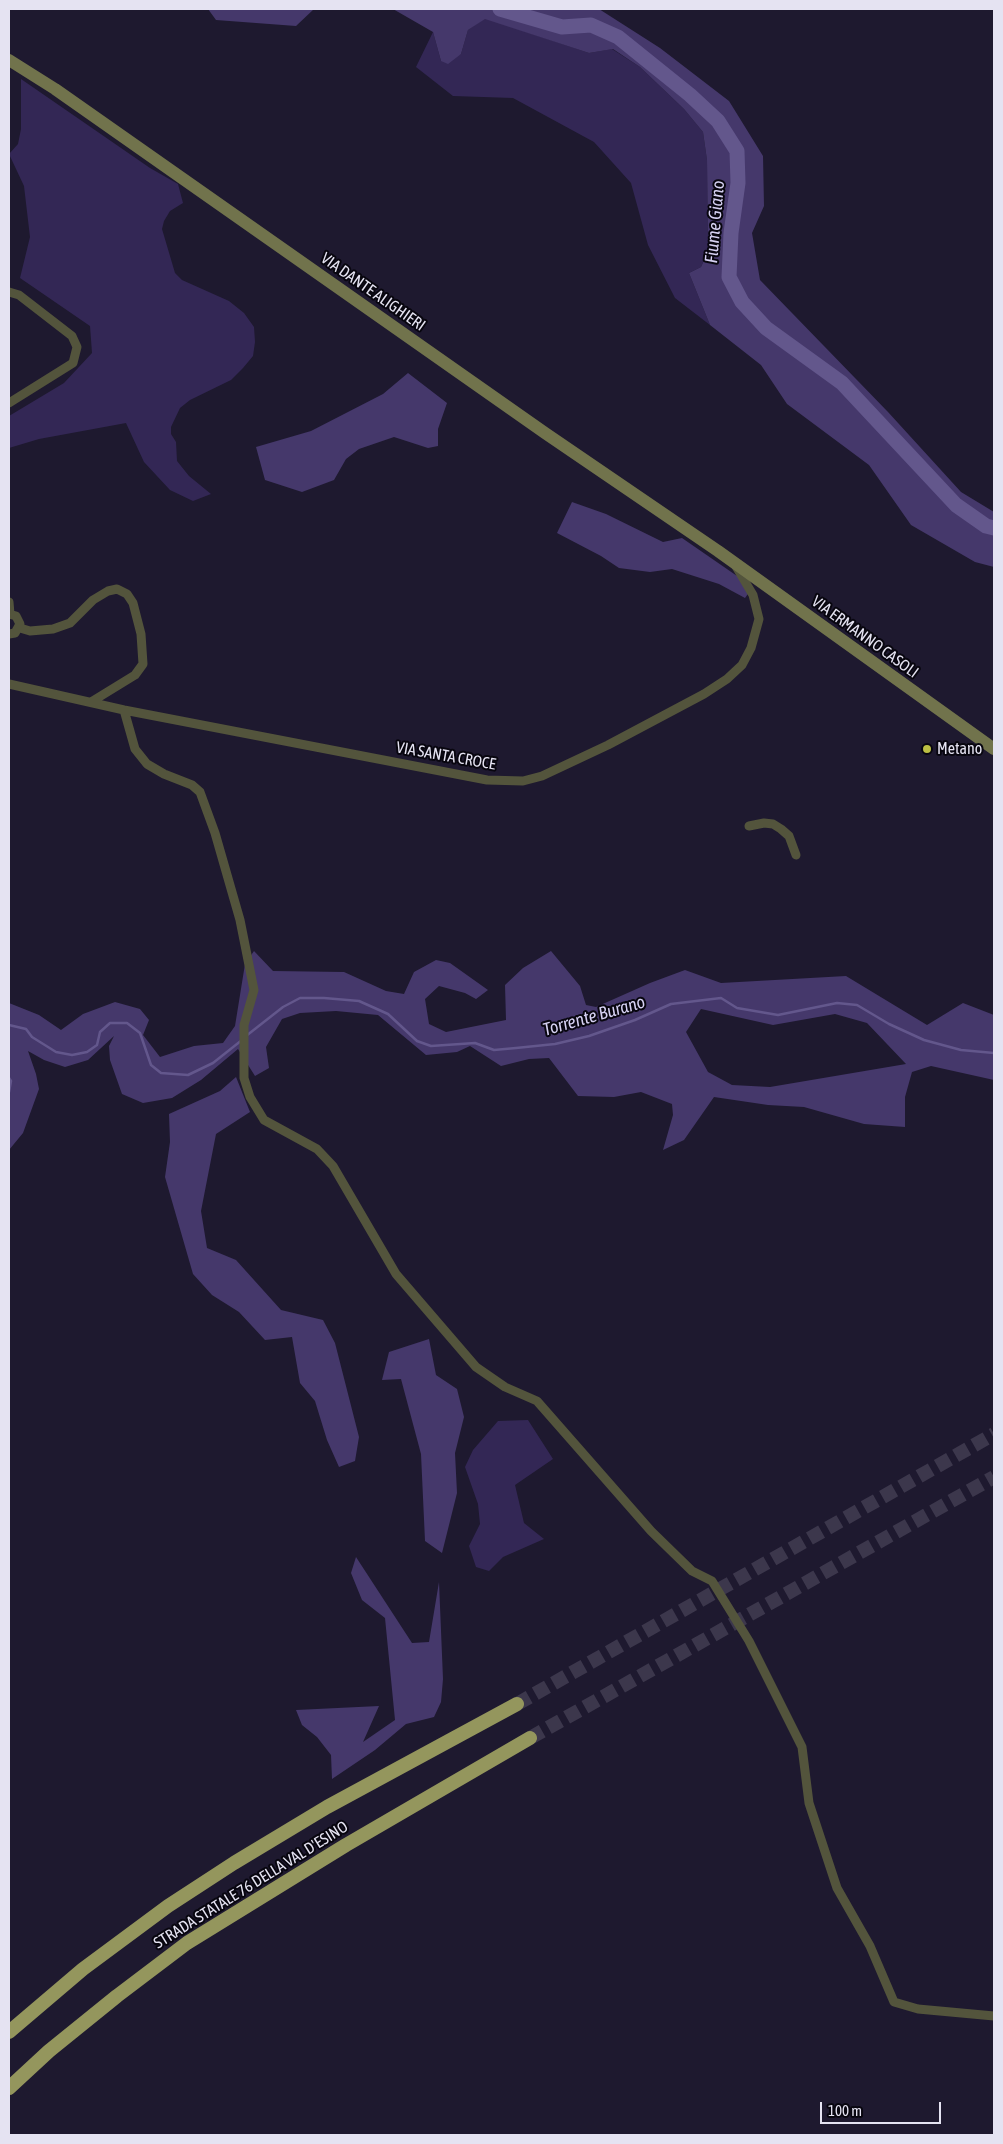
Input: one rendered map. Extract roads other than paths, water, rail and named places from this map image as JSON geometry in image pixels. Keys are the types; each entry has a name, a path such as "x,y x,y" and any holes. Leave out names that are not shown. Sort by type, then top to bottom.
{"highway":[{"name":"STRADA STATALE 76 DELLA VAL D'ESINO","path":"9,2032 83,1969 168,1906 226,1868 327,1807 517,1704"},
{"name":"STRADA STATALE 76 DELLA VAL D'ESINO","path":"9,2088 87,2020 187,1943 320,1860 530,1738"}],"main road":[{"name":"VIA DANTE ALIGHIERI","path":"9,60 55,89 545,433 718,550"},
{"name":"VIA ERMANNO CASOLI","path":"718,550 994,749"}],"street":[{"path":"9,292 19,295 72,336 77,347 73,362 9,403"},
{"name":"VIA SANTA CROCE","path":"9,684 124,710 487,780 524,781 542,776 608,745 704,694 727,679 742,664 751,648 759,619 753,595 733,561"},
{"path":"20,628 30,631 53,630 70,623 93,600 108,591 116,589 127,594 133,603 141,634 143,664 135,675 91,702"},
{"path":"9,602 9,614 18,618 20,628"},
{"path":"9,634 15,633 20,628"},
{"path":"124,710 135,749 147,764 164,774 192,785 200,792 215,833 240,920 254,990 244,1025 244,1078 250,1097 264,1120 317,1149 333,1166 396,1274 464,1355 484,1375 505,1388 537,1402 651,1531 692,1571 712,1581 750,1641 802,1747 809,1804 837,1888 870,1946 894,2002 918,2010 994,2016"},
{"path":"750,826 764,823 773,824 781,829 789,836 796,855"}],"waterway":[{"name":"Fiume Giano","path":"500,9 562,27 591,25 618,37 690,95 718,121 737,151 738,183 731,233 729,277 742,302 766,328 842,383 956,505 986,526 994,528"},
{"name":"Torrente Burano","path":"246,1036 283,1007 300,998 324,998 359,1001 388,1014 417,1041 431,1046 475,1043 494,1050 555,1044 589,1036 635,1020 671,1004 721,998 737,1008 778,1015 837,1003 857,1005 889,1024 924,1040 961,1050 994,1053"},
{"name":"Torrente Burano","path":"9,1025 26,1029 32,1037 56,1052 72,1055 87,1052 97,1045 100,1032 110,1023 127,1023 140,1033 151,1065 161,1073 188,1075 213,1063 242,1040"},
{"name":"Torrente Burano","path":"9,1078 11,1081 9,1092"}],"tunnel":[{"path":"517,1704 994,1434"},
{"path":"530,1738 994,1477"}],"place":[{"name":"Metano","path":"927,749"}]}
